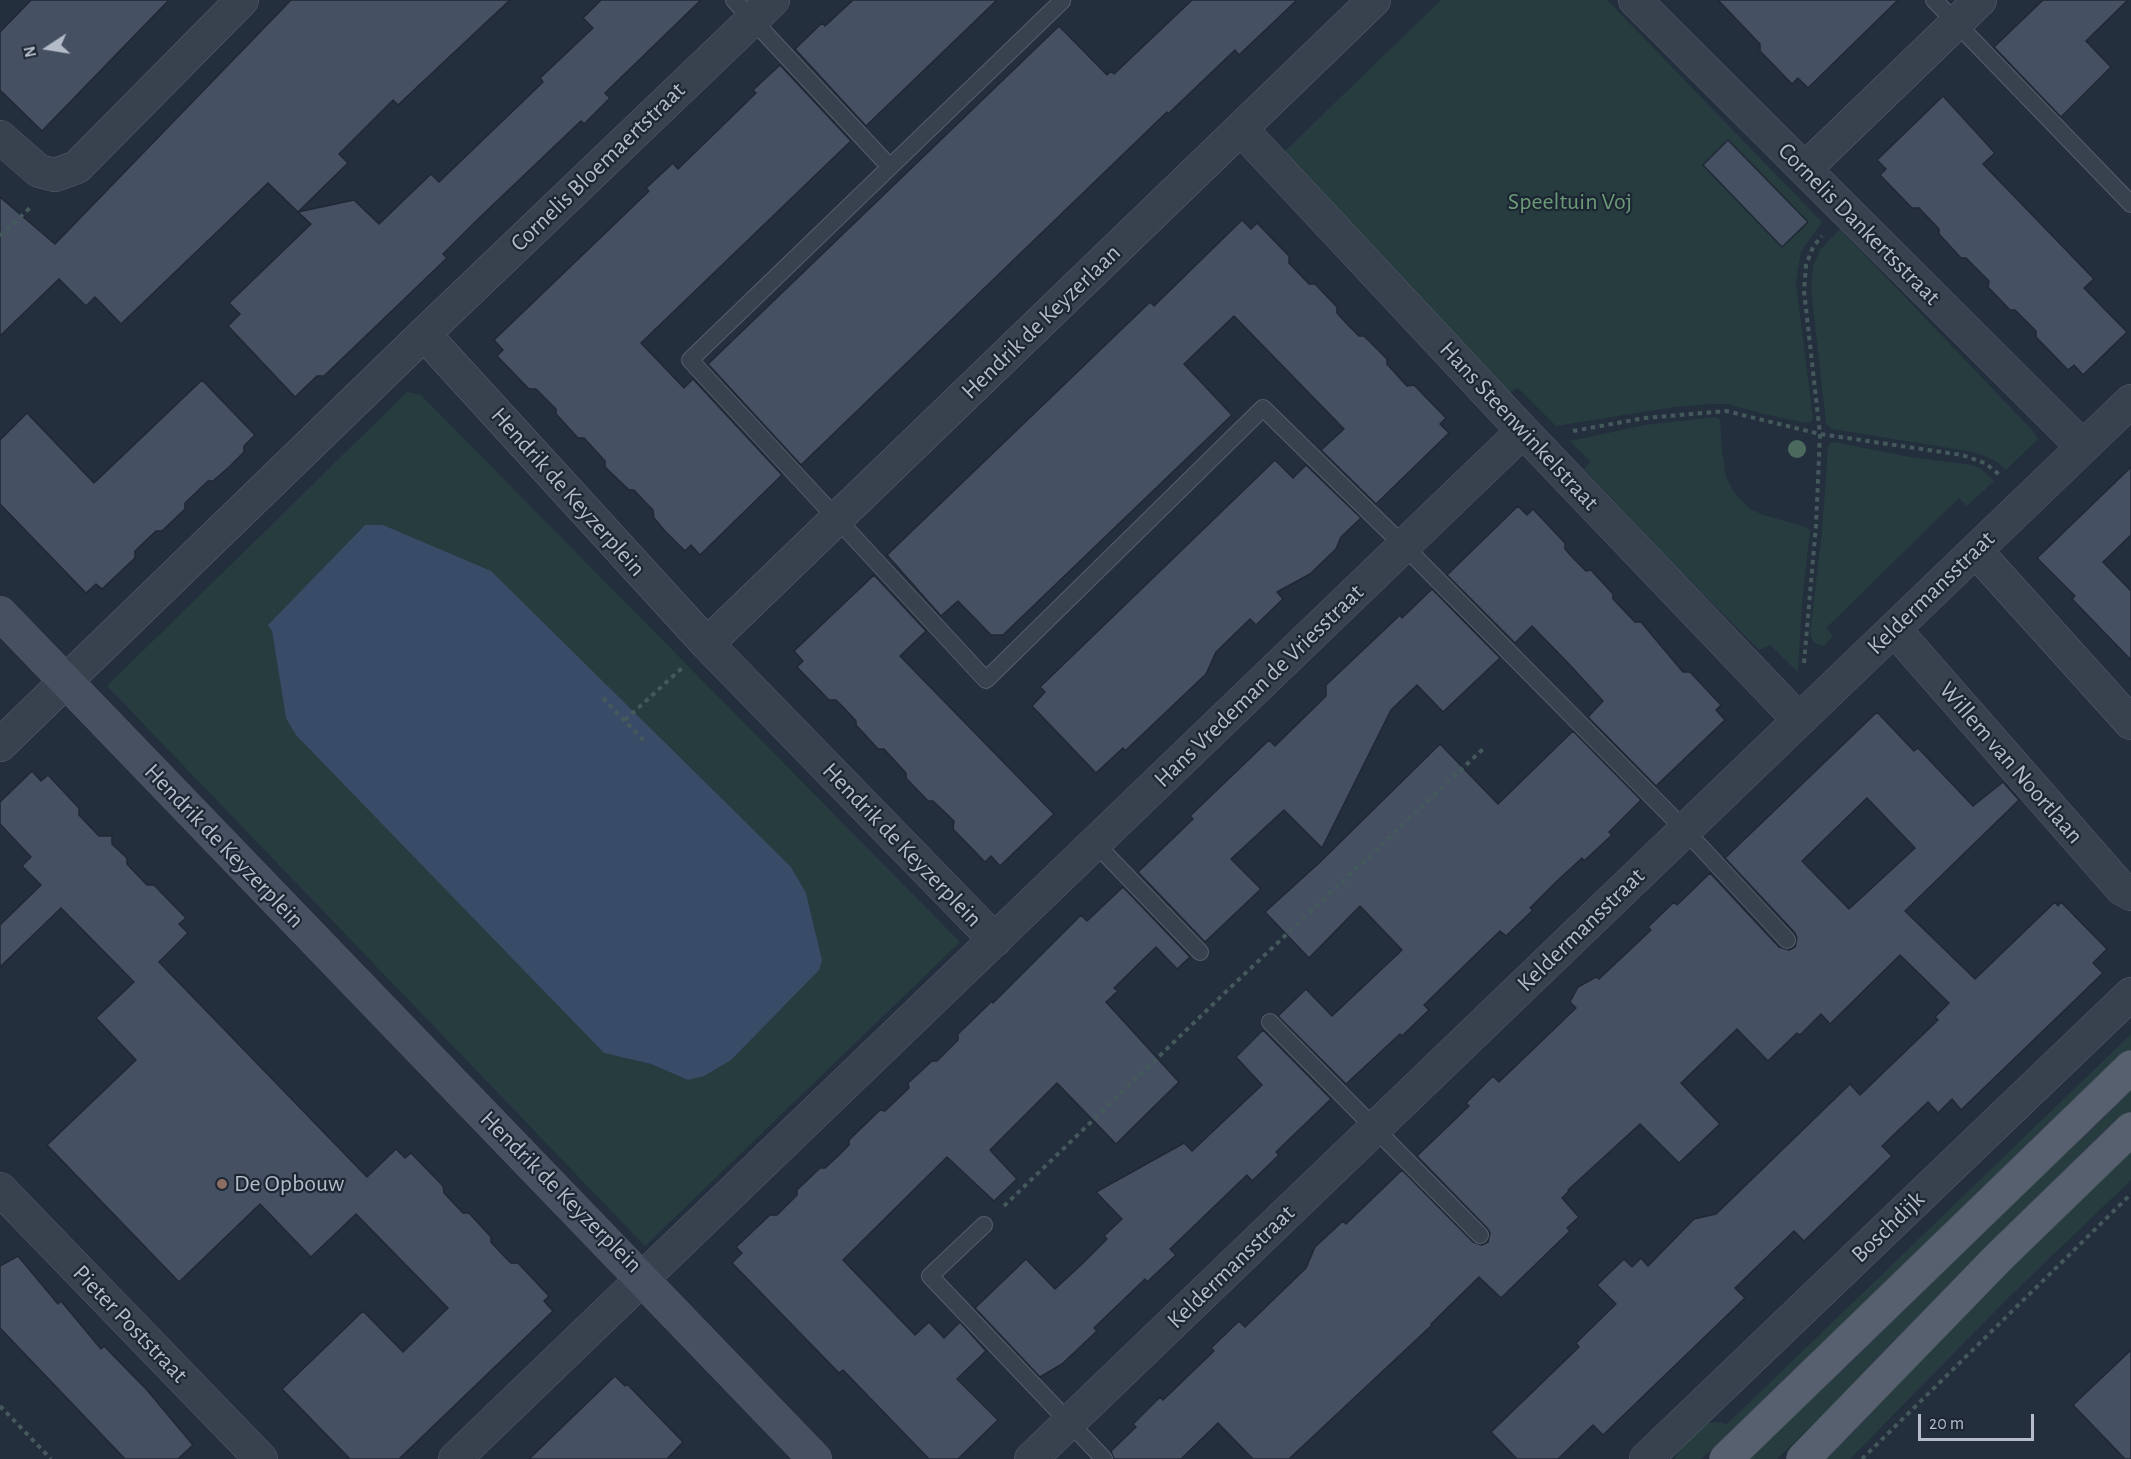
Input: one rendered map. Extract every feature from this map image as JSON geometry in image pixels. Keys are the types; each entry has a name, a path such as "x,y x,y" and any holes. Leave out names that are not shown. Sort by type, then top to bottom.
{"main road":[{"name":"Hendrik de Keyzerplein","path":"0,613 642,1279"},
{"path":"1726,1459 2131,1067"},
{"path":"1803,1459 1998,1257 2131,1129"},
{"path":"642,1279 815,1459"}],"street":[{"path":"0,138 39,171 55,175 77,167 242,0"},
{"name":"Hendrik de Keyzerlaan","path":"707,644 1374,0"},
{"name":"Cornelis Dankertsstraat","path":"1635,0 2083,447"},
{"path":"1805,169 1945,11 1980,0"},
{"name":"Cornelis Bloemaertstraat","path":"423,334 753,7"},
{"name":"Hans Steenwinkelstraat","path":"1240,129 1522,431 1799,720"},
{"path":"0,745 423,334"},
{"name":"Hendrik de Keyzerplein","path":"423,334 707,644 994,940 642,1279"},
{"name":"Keldermansstraat","path":"1031,1459 2131,401"},
{"name":"Hans Vredeman de Vriesstraat","path":"994,940 1522,431"},
{"path":"1976,551 2131,723"},
{"name":"Willem van Noortlaan","path":"1894,629 2122,889 2131,894"},
{"name":"Boschdijk","path":"1646,1459 2131,994"},
{"name":"Pieter Poststraat","path":"0,1189 261,1459"},
{"path":"454,1459 642,1279"}],"lane":[{"path":"1062,1 690,360 986,680 1263,408 1404,546 1685,830 1787,940"},
{"path":"753,7 890,167"},
{"path":"1945,11 2131,204"},
{"path":"1095,843 1200,952"},
{"path":"1270,1023 1480,1235"},
{"path":"984,1225 930,1276 1104,1459"}],"path":[{"path":"1804,666 1816,525 1820,434 1804,291 1806,265 1813,247 1845,211"},
{"path":"1522,431 1562,433 1645,418 1726,411 1820,434 1962,455 1985,463 2026,502"},
{"path":"625,720 652,695"},
{"path":"603,698 645,742"},
{"path":"984,1225 1484,748"},
{"path":"1862,1459 1909,1410 2131,1194"},
{"path":"0,1406 51,1459"}],"green space":[{"name":"Speeltuin Voj","path":"1441,0 1607,0 1822,222 1801,251 1796,282 1813,418 1811,422 1805,423 1727,404 1712,404 1674,407 1556,426 1517,387 1510,394 1280,156"},
{"path":"1840,229 2032,430 2038,439 2006,470 1996,461 1974,452 1832,429 1826,423 1811,289 1813,266 1820,250"},
{"path":"407,392 421,395 960,942 645,1246 107,686","holes":["365,525 791,867 806,893 822,960 688,1080 651,1064 604,1053 286,718 269,624"]},
{"path":"1716,417 1720,420 1726,477 1735,494 1749,508 1763,515 1806,527 1810,531 1802,603 1798,672 1770,645 1759,650 1675,566 1584,469 1591,462 1570,441 1645,425"},
{"path":"1834,442 1910,457 1972,465 1980,468 1994,481 1967,506 1959,498 1826,628 1833,636 1824,646 1814,643 1810,634 1822,531 1828,447"},
{"path":"2131,1034 2131,1055 1752,1416 1701,1459 1674,1459 1703,1423 1721,1422 1726,1425"},
{"path":"2131,1080 2131,1115 1777,1459 1748,1459"},
{"path":"2131,1141 2131,1180 2006,1300 1850,1459 1815,1459"}],"water":[{"path":"365,525 383,525 491,571 791,867 806,893 822,960 819,970 731,1060 704,1076 688,1080 651,1064 604,1053 296,735 286,718 272,631 268,625"}],"building":[{"path":"31,0 169,0 42,131 0,90 0,32"},
{"path":"291,0 510,0 398,105 393,100 339,154 348,163 298,212 268,183 121,324 95,297 86,306 59,279 0,336 0,197 55,244"},
{"path":"601,0 701,0 605,93 610,98 584,124 581,121 443,254 447,258 324,376 317,376 295,397 228,326 240,314 229,303 311,224 298,212 354,200 379,224 431,174 439,182 543,82 540,78 593,28 583,18"},
{"path":"853,0 997,0 866,126 795,49 822,23 825,26"},
{"path":"1192,0 1297,0 1239,55 1235,50 1168,114 1167,112 801,465 708,364 1059,26 1107,75 1111,71 1114,74"},
{"path":"1718,0 1898,0 1808,88 1798,78 1792,84 1760,51 1760,44"},
{"path":"2043,0 2128,0 2086,41 2111,67 2061,117 1994,47"},
{"path":"780,65 851,141 641,343 684,388 693,379 782,475 700,555 691,545 685,551 654,518 653,510 634,490 629,490 605,467 605,461 584,438 578,438 556,414 556,409 536,389 529,389 497,356 503,350 494,340 649,191 646,188 673,163 678,169 756,93 753,90"},
{"path":"1943,96 1995,153 1983,164 2094,279 2084,288 2127,332 2083,375 2074,365 2068,370 2036,337 2036,331 2015,310 2010,310 1988,287 1989,281 1966,258 1961,258 1939,234 1939,229 1919,208 1912,208 1880,175 1886,169 1877,160"},
{"path":"1728,140 1808,222 1782,247 1703,165"},
{"path":"1242,220 1251,229 1257,223 1289,256 1289,263 1309,284 1315,284 1337,307 1337,313 1348,325 1359,336 1364,336 1387,359 1387,364 1407,386 1414,385 1446,418 1440,424 1449,433 1376,504 1321,450 1344,429 1234,316 1184,364 1232,415 1003,635 991,635 958,601 941,616 887,555 1150,302 1154,306"},
{"path":"202,380 255,435 244,446 244,452 185,503 185,509 162,531 156,531 135,551 135,558 102,589 96,584 86,593 0,504 0,440 27,413 94,483"},
{"path":"1275,460 1293,478 1306,465 1361,518 1341,537 1336,549 1310,574 1277,592 1283,599 1256,625 1250,619 1216,652 1206,674 1125,751 1123,748 1096,773 1032,706 1045,692 1040,687"},
{"path":"2131,467 2131,535 2103,562 2131,591 2131,660 2072,599 2075,596 2037,558"},
{"path":"1518,506 1527,515 1533,509 1565,543 1565,549 1574,559 1586,571 1591,570 1613,594 1613,599 1635,622 1641,622 1683,672 1690,672 1721,705 1716,710 1725,720 1656,786 1588,717 1603,701 1532,626 1515,643 1447,575"},
{"path":"874,575 926,631 900,656 1054,814 1000,866 991,856 985,862 953,829 954,821 933,801 928,801 906,778 906,773 884,749 878,749 856,725 856,721 845,709 836,700 829,700 797,667 803,661 794,651"},
{"path":"1432,589 1500,658 1443,712 1417,685 1391,710 1322,848 1284,810 1231,859 1261,889 1205,942 1138,872 1193,819 1190,816 1269,740 1275,746 1326,696 1326,685 1400,615 1402,618"},
{"path":"1877,712 1914,751 1918,748 1973,806 2003,782 2019,800 1905,911 1975,979 2055,902 2058,906 2061,902 2107,949 2093,963 2103,973 1961,1110 1952,1099 1938,1113 1928,1102 1882,1146 1892,1156 1859,1188 1804,1241 1794,1231 1735,1288 1745,1298 1603,1435 1593,1425 1558,1459 1517,1459 1491,1432 1579,1347 1576,1343 1616,1304 1597,1285 1624,1259 1632,1267 1641,1258 1648,1266 1694,1219 1716,1214 1850,1084 1860,1095 1938,1020 1935,1017 1949,1003 1900,955 1830,1024 1821,1014 1768,1061 1737,1029 1681,1083 1720,1124 1679,1163 1640,1124 1568,1190 1562,1198 1579,1217 1567,1228 1570,1231 1501,1298 1479,1277 1432,1325 1289,1459 1253,1459 1218,1423 1181,1459 1114,1459 1111,1451 1136,1427 1133,1424 1160,1397 1163,1400 1214,1351 1211,1348 1239,1321 1245,1327 1306,1268 1315,1247 1343,1221 1346,1224 1402,1170 1473,1242 1482,1245 1488,1242 1490,1233 1487,1228 1417,1156 1469,1106 1466,1103 1493,1076 1499,1082 1576,1008 1570,1002 1578,987 1596,977 1599,979 1651,930 1648,927 1674,902 1677,905 1710,873 1779,947 1789,950 1795,947 1797,938 1795,933 1725,858","holes":["1867,798 1915,848 1849,909 1802,861"]},
{"path":"1573,731 1641,800 1609,832 1612,835 1584,861 1582,858 1556,882 1530,908 1533,910 1506,936 1500,931 1424,1005 1429,1010 1346,1084 1278,1016 1306,989 1332,1016 1402,950 1360,906 1309,958 1265,912 1319,863 1440,744 1498,804"},
{"path":"32,771 41,781 48,775 79,808 79,815 99,836 112,836 112,844 127,858 127,864 147,885 154,885 186,918 179,924 188,933 159,962 367,1177 396,1149 405,1158 411,1153 443,1186 444,1193 463,1213 469,1213 491,1237 491,1242 502,1254 511,1263 518,1263 549,1296 544,1301 553,1311 399,1459 350,1459 282,1389 363,1311 403,1352 448,1308 356,1214 311,1257 260,1204 179,1282 47,1145 136,1060 96,1018 134,982 61,908 0,967 0,925 41,885 22,866 31,857 0,824 0,802"},
{"path":"1123,887 1190,957 1177,969 1156,947 1114,988 1118,991 1106,1002 1179,1082 1116,1144 1057,1083 990,1150 1017,1179 994,1201 947,1157 843,1260 915,1335 929,1322 944,1338 960,1322 986,1351 957,1379 998,1420 958,1459 929,1459 843,1370 839,1373 732,1263 742,1253 736,1247 770,1215 777,1215 797,1195 797,1190 820,1168 825,1168 837,1157 849,1145 849,1140 880,1110 885,1111 909,1088 908,1083 932,1061 937,1061 958,1040 958,1034 992,1001 993,1003 1081,915 1087,921"},
{"path":"1263,1030 1331,1099 1276,1152 1279,1155 1252,1181 1247,1175 1170,1249 1176,1255 1147,1282 1145,1279 1094,1328 1097,1331 1062,1364 1040,1377 975,1308 1026,1259 1055,1289 1082,1264 1107,1239 1104,1236 1122,1219 1096,1192 1184,1143 1192,1151 1262,1085 1236,1057"},
{"path":"18,1256 58,1304 61,1301 101,1349 104,1346 147,1390 193,1445 178,1459 125,1459 0,1328 0,1266"},
{"path":"2131,1350 2131,1459 2125,1459 2073,1405"},
{"path":"615,1376 625,1386 627,1384 683,1442 667,1459 529,1459"}],"place":[{"name":"De Opbouw","path":"222,1184"}]}
